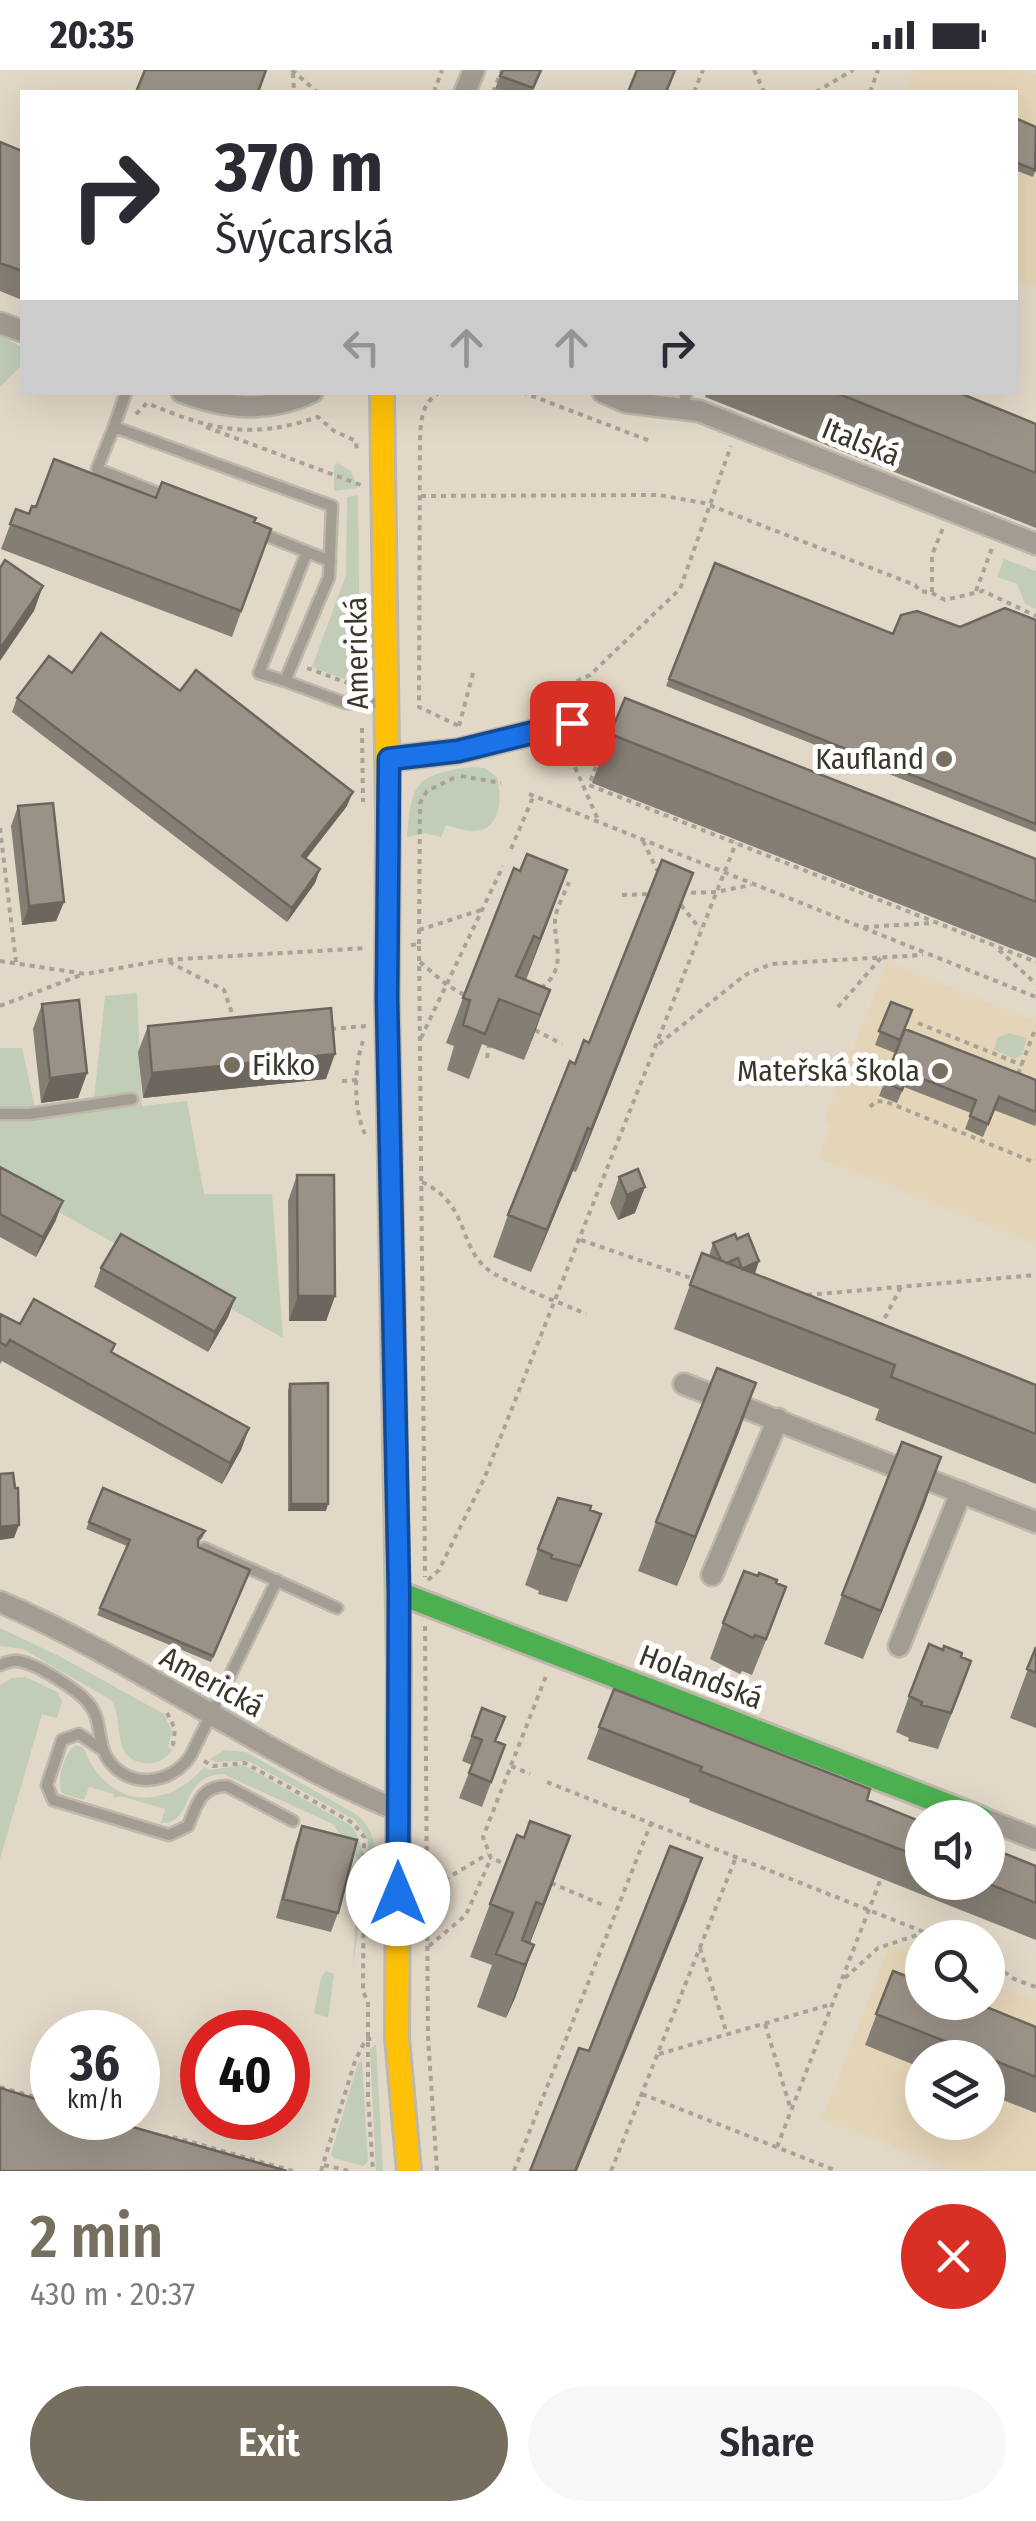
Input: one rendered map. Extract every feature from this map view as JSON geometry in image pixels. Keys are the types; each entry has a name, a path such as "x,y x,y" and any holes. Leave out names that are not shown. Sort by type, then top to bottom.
{"street":[{"path":"189,395 211,404 243,408 287,404 306,395"},
{"name":"Americká","path":"381,395 389,759 387,999 399,1592 397,2038 409,2171"},
{"name":"Italská","path":"610,395 626,402 684,400 698,411 1036,544"},
{"path":"389,759 458,751 572,723 675,755"},
{"path":"684,1384 1036,1522"},
{"path":"712,1574 778,1419"},
{"path":"899,1646 961,1492"},
{"name":"Holandská","path":"399,1592 935,1800"},
{"name":"Americká","path":"0,1602 58,1630 329,1781 397,1810"},
{"name":"Holandská","path":"1005,1827 1036,1838"}],"lane":[{"path":"125,395 97,470 185,504"},
{"path":"114,426 332,506 330,577 286,681"},
{"path":"237,524 330,561"},
{"path":"307,552 258,673 345,703 388,704"},
{"path":"0,1114 29,1114 132,1099"},
{"path":"204,1548 337,1608"},
{"path":"277,1580 212,1716 191,1754 171,1775 147,1780 122,1772 104,1750 83,1735 66,1737 48,1780 48,1793 57,1802 164,1834 184,1830 201,1796 221,1786 233,1788 293,1821"},
{"path":"0,1665 24,1662 80,1694 95,1712 104,1750"}],"path":[{"path":"819,90 853,70"},
{"path":"292,72 314,90"},
{"path":"435,395 422,412 419,707 458,726 473,673"},
{"path":"530,395 650,441"},
{"path":"198,424 361,486"},
{"path":"551,708 556,686 570,685 590,675 680,589 738,426"},
{"path":"356,440 358,455"},
{"path":"420,496 659,495 709,506 915,584 920,591 932,592 945,600 983,591 1036,616"},
{"path":"932,592 932,555 950,510"},
{"path":"975,593 1000,530"},
{"path":"297,655 304,658 307,668 346,683 358,681 364,671"},
{"path":"586,786 605,732"},
{"path":"564,740 598,822"},
{"path":"501,783 458,772 428,791 420,802 425,1584 440,1570 484,1479 736,843"},
{"path":"586,786 1036,962"},
{"path":"511,849 532,794 722,874 1036,997"},
{"path":"0,828 16,962"},
{"path":"643,841 664,882"},
{"path":"420,1040 503,866"},
{"path":"534,992 549,982 558,964 560,946 555,919 569,882"},
{"path":"701,930 672,893 752,886"},
{"path":"622,894 656,894"},
{"path":"419,930 483,909"},
{"path":"859,928 936,923"},
{"path":"408,945 419,944"},
{"path":"994,946 1036,984"},
{"path":"0,1006 86,974 164,960 369,948"},
{"path":"656,1046 745,975 771,964 927,954"},
{"path":"838,1007 882,957"},
{"path":"164,960 187,968 224,990 233,1016"},
{"path":"0,961 86,974"},
{"path":"420,962 472,998"},
{"path":"918,1023 1022,1065"},
{"path":"327,1029 366,1026"},
{"path":"1017,1078 1036,1027"},
{"path":"530,1028 562,1044"},
{"path":"487,1058 490,1041"},
{"path":"342,1081 358,1080"},
{"path":"870,1107 876,1102 887,1102 1031,1162 1036,1160"},
{"path":"422,1182 446,1198 482,1265 586,1314"},
{"path":"581,1240 701,1282"},
{"path":"808,1295 1036,1276"},
{"path":"878,1331 901,1287"},
{"path":"426,1634 428,2037 437,2171"},
{"path":"428,1946 466,1915 490,1855 484,1837 554,1653"},
{"path":"162,1709 174,1724 173,1744 212,1766 245,1763 360,1830 366,1846 363,1992 368,2001 366,2039 373,2171"},
{"path":"511,1766 530,1774"},
{"path":"547,1782 905,1924"},
{"path":"514,2171 650,1824"},
{"path":"428,1890 490,1855"},
{"path":"490,1855 523,1871"},
{"path":"611,2171 736,1857"},
{"path":"539,1878 603,1905"},
{"path":"777,2147 880,1881"},
{"path":"842,1981 878,1948 905,1939"},
{"path":"700,1948 727,2034"},
{"path":"1005,1972 1036,1987"},
{"path":"658,2054 832,2004"},
{"path":"765,2024 791,2111"},
{"path":"348,2171 323,2168 355,2061 366,2039"},
{"path":"0,2087 30,2096"},
{"path":"642,2094 837,2171"},
{"path":"162,2138 170,2136 293,2171"}],"shaded area":[{"path":"914,70 1024,70 1036,75 1036,287 1018,280 1018,90 906,90"},
{"name":"Mateřská škola","path":"887,962 1036,1021 1036,1244 818,1158 831,1124 824,1120"},
{"path":"890,1944 905,1950 905,2020 1005,2020 1005,1989 1036,2001 1036,2171 956,2171 822,2119"}],"green space":[{"path":"0,336 20,346 20,367 0,387"},
{"path":"338,463 351,471 358,488 334,491 334,466"},
{"path":"358,495 360,670 350,681 312,667 346,575 347,497"},
{"path":"1004,559 1036,571 1036,609 1025,604 1017,584 997,577"},
{"path":"485,768 497,777 498,812 489,826 472,831 446,825 441,837 425,833 407,837 411,804 420,785 438,774"},
{"path":"137,993 142,1106 187,1101 204,1194 272,1194 283,1338 0,1179 0,1048 22,1048 36,1111 93,1108 105,996"},
{"path":"1009,1033 1027,1038 1022,1055 1015,1059 994,1050 997,1038"},
{"path":"0,1628 164,1714 172,1732 168,1747 173,1750 156,1762 133,1759 122,1746 111,1700 23,1649 0,1646"},
{"path":"26,1677 57,1692 62,1701 57,1718 42,1714 0,1859 0,1685 12,1678"},
{"path":"75,1745 83,1747 111,1787 125,1794 153,1797 181,1787 204,1767 210,1770 243,1765 350,1825 358,1837 364,1872 353,1967 358,1860 333,1824 223,1774 199,1783 179,1816 161,1823 165,1809 120,1796 115,1798 89,1787 84,1800 63,1794 62,1769"},
{"path":"225,1750 246,1752 364,1822 375,1855 369,1905 368,1840 355,1820 248,1761 210,1759"},
{"path":"326,1971 334,1974 328,2018 314,2013"},
{"path":"376,2044 383,2171 376,2171 370,2049"},
{"path":"362,2061 368,2161 363,2166 331,2154 358,2063"}],"building":[{"path":"145,70 266,70 259,90 137,90"},
{"path":"503,70 541,70 533,88 500,76"},
{"path":"637,70 675,70 667,90 629,90"},
{"path":"1018,119 1036,127 1035,170 1018,163"},
{"path":"0,142 20,150 20,270 0,263"},
{"path":"841,395 964,395 1036,424 1036,473"},
{"path":"54,459 156,498 162,482 256,518 254,522 271,529 241,611 10,524 16,509 29,514 32,506 36,507"},
{"path":"5,560 43,586 0,649 0,568"},
{"name":"Kaufland","path":"715,563 893,634 901,615 917,611 960,627 1005,608 1036,620 1036,824 669,679"},
{"path":"101,633 180,691 196,670 353,792 302,856 320,869 292,908 17,698 49,656 72,673"},
{"path":"625,698 1036,859 1036,902 610,734"},
{"path":"53,803 64,902 29,906 18,806"},
{"path":"527,854 567,870 540,939 534,936 516,976 550,990 540,1015 499,999 485,1034 463,1025 470,1000 463,998 514,868 520,871"},
{"path":"662,860 693,873 547,1230 508,1215 570,1061 575,1064 584,1040 589,1043"},
{"path":"79,1000 87,1073 50,1078 42,1004"},
{"path":"891,1002 912,1010 900,1040 879,1031"},
{"path":"331,1008 335,1054 152,1073 148,1026"},
{"path":"905,1029 1036,1080 1036,1112 999,1097 988,1124 970,1116 976,1100 908,1073 902,1090 884,1082"},
{"path":"0,1167 63,1201 43,1237 0,1214"},
{"path":"638,1169 645,1187 627,1195 619,1177"},
{"path":"297,1175 334,1175 335,1296 298,1296"},
{"path":"121,1234 235,1298 215,1332 101,1268"},
{"path":"735,1234 737,1239 748,1234 759,1261 742,1269 738,1258 727,1263 721,1260 713,1243"},
{"path":"702,1253 1036,1385 1036,1434 891,1377 895,1365 690,1285"},
{"path":"34,1299 115,1344 111,1352 249,1428 230,1463 10,1340 6,1346 0,1342 0,1314 20,1324"},
{"path":"717,1368 756,1383 695,1537 656,1522"},
{"path":"328,1383 328,1504 291,1504 290,1384"},
{"path":"902,1442 941,1457 881,1611 842,1595"},
{"path":"13,1473 18,1488 19,1525 0,1527 0,1474"},
{"path":"103,1488 205,1531 198,1539 198,1547 250,1570 213,1656 100,1608 130,1540 89,1522"},
{"path":"558,1498 591,1506 590,1510 601,1514 580,1566 551,1558 552,1555 538,1549"},
{"path":"744,1571 758,1576 759,1573 786,1587 766,1639 755,1635 753,1638 723,1623"},
{"path":"929,1644 962,1653 961,1657 971,1661 951,1713 921,1705 909,1696"},
{"path":"1036,1647 1036,1673 1027,1669"},
{"path":"614,1689 870,1789 867,1800 905,1815 905,1851 700,1771 702,1767 599,1727"},
{"path":"482,1708 505,1717 495,1741 505,1745 491,1782 469,1773 482,1740 472,1736"},
{"path":"530,1821 570,1836 543,1905 536,1902 522,1940 534,1945 525,1965 496,1954 513,1913 490,1904 517,1835 524,1838"},
{"path":"302,1826 357,1840 338,1913 283,1899"},
{"path":"670,1846 702,1858 575,2171 530,2171 579,2048 589,2051"},
{"path":"1005,1854 1036,1866 1036,1903 1005,1890"},
{"path":"893,1971 905,1976 905,2020 1005,2020 1005,2014 1036,2027 1036,2077 1005,2065 1005,2040 942,2040 876,2014"},
{"path":"0,2088 30,2097 30,2140 160,2140 160,2135 287,2171 0,2171"}],"traffic: fast":[{"path":"388,822 387,999 399,1665"},
{"path":"399,1593 934,1800"}],"traffic: slow":[{"path":"382,395 388,822"},
{"path":"399,1665 397,2038 409,2171"}],"traffic: jam":[{"path":"389,759 458,751 572,723 603,726 645,743"}],"place":[{"name":"Kaufland","path":"944,759"},
{"name":"Fikko","path":"232,1065"},
{"name":"Mateřská škola","path":"940,1071"}],"route":[{"path":"398,1894 399,1592 387,999 389,759 458,751 572,723"}]}
